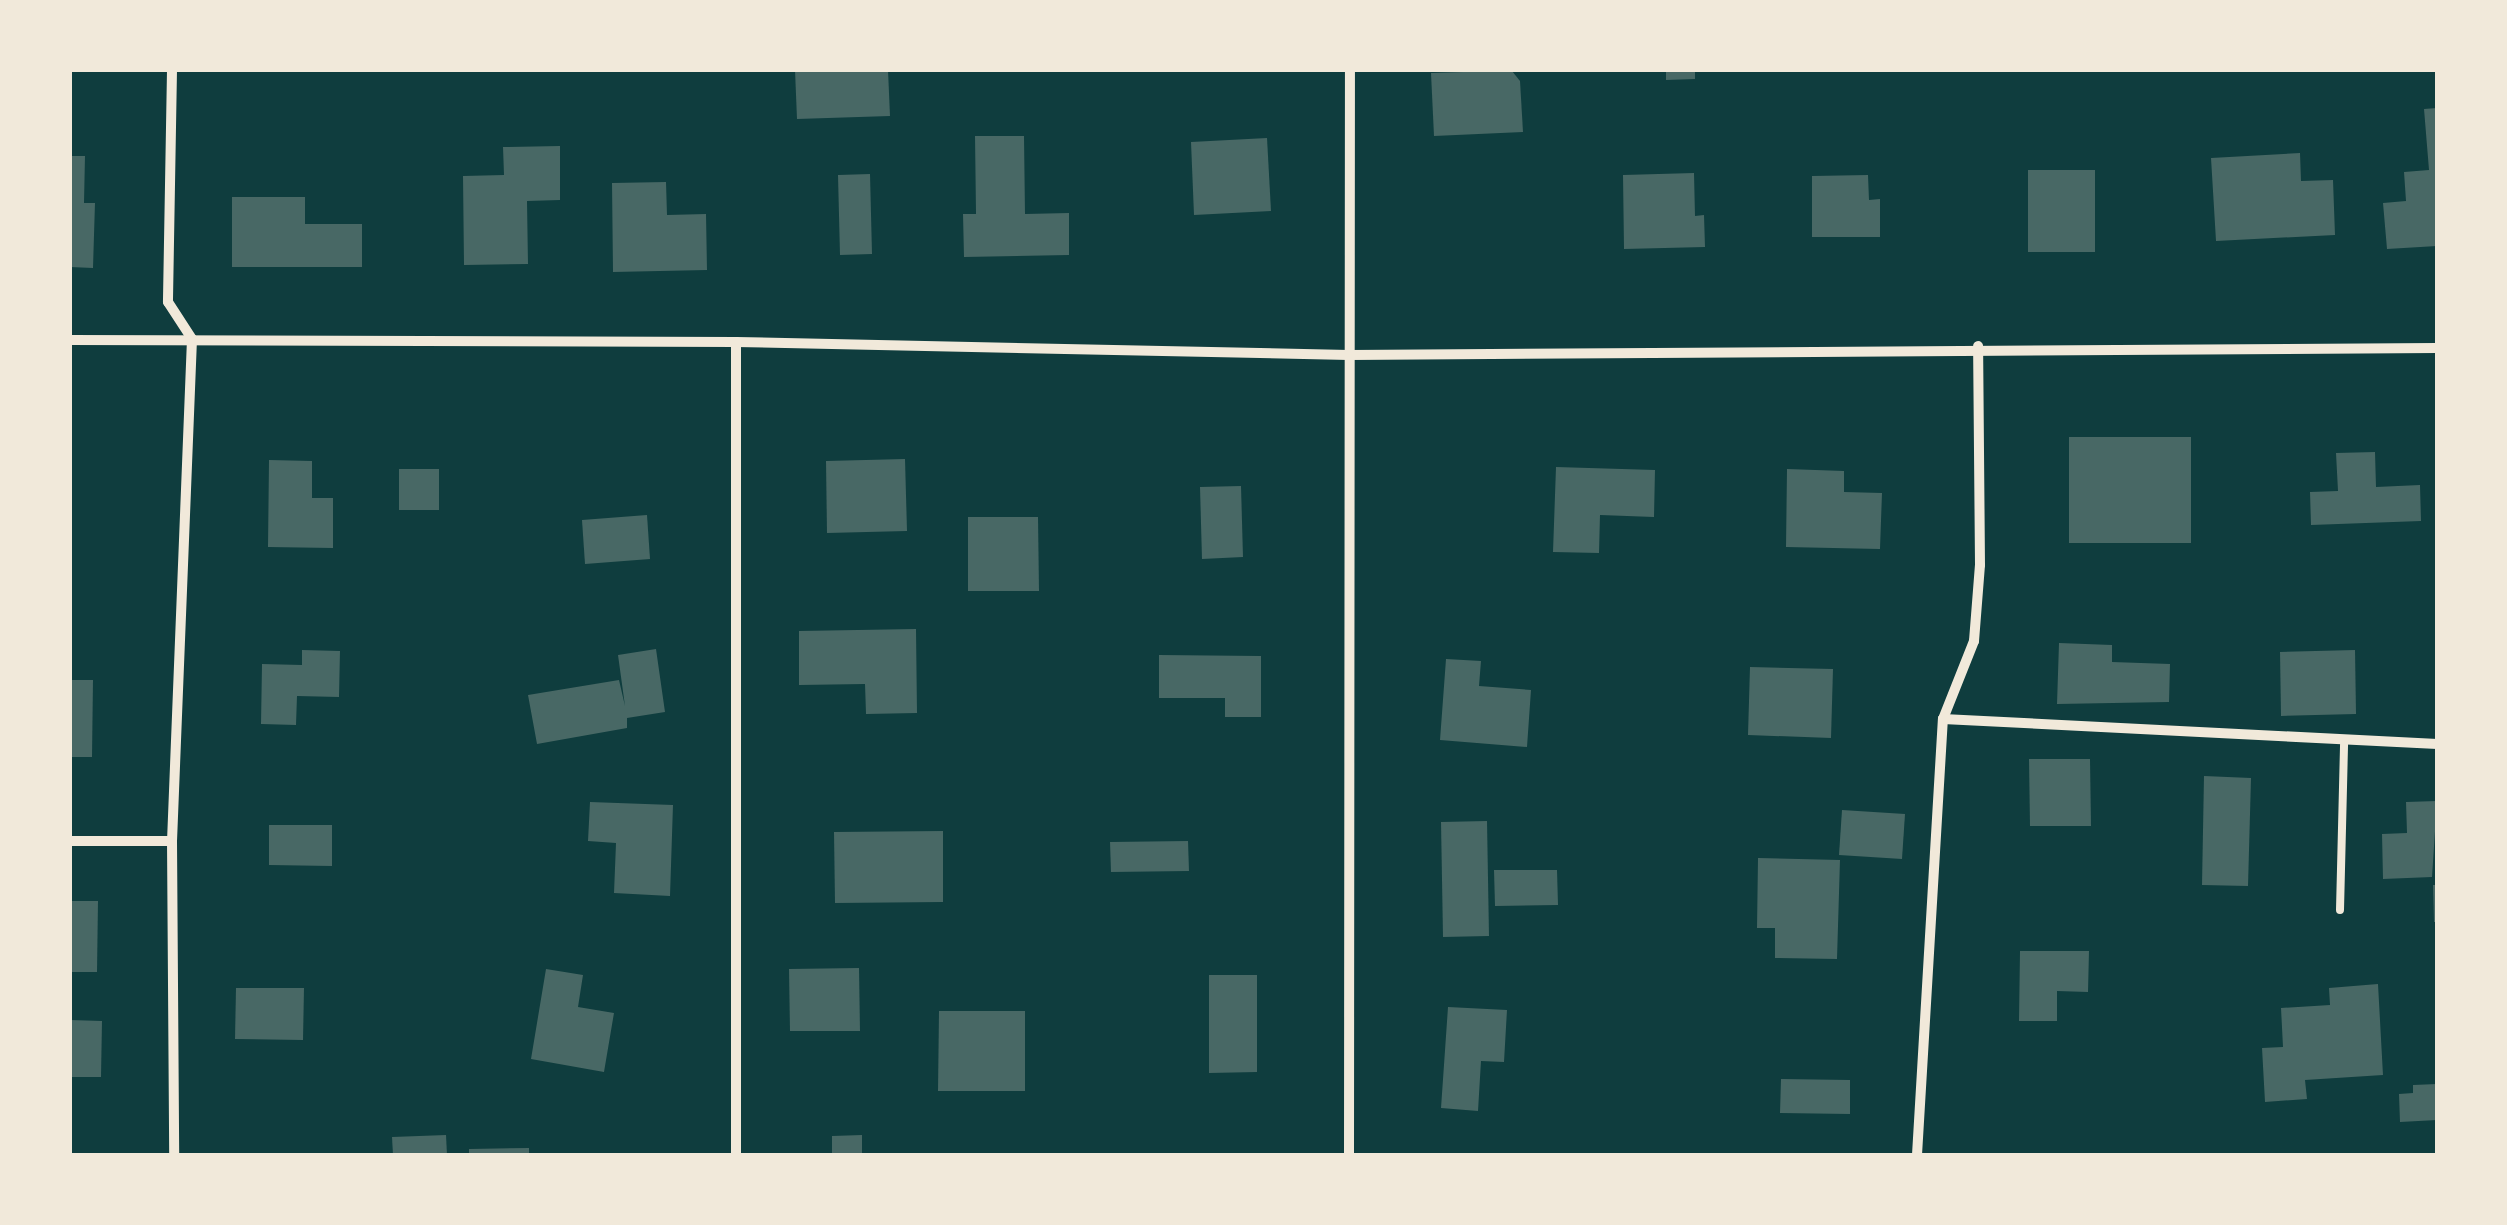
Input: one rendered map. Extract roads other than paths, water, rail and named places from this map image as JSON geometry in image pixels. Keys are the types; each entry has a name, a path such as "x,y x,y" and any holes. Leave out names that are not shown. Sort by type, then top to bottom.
{"street":[{"path":"172,70 168,302 192,338 172,841 174,1155"},
{"path":"1349,1155 1350,70"},
{"path":"70,340 736,342 1349,355 1978,346 2437,348"},
{"path":"736,342 736,1155"},
{"path":"1918,1155 1942,720 1974,641 1980,564 1978,346"},
{"path":"1942,720 2437,744"},
{"path":"70,841 172,841"}],"lane":[{"path":"2340,910 2344,742"}]}
